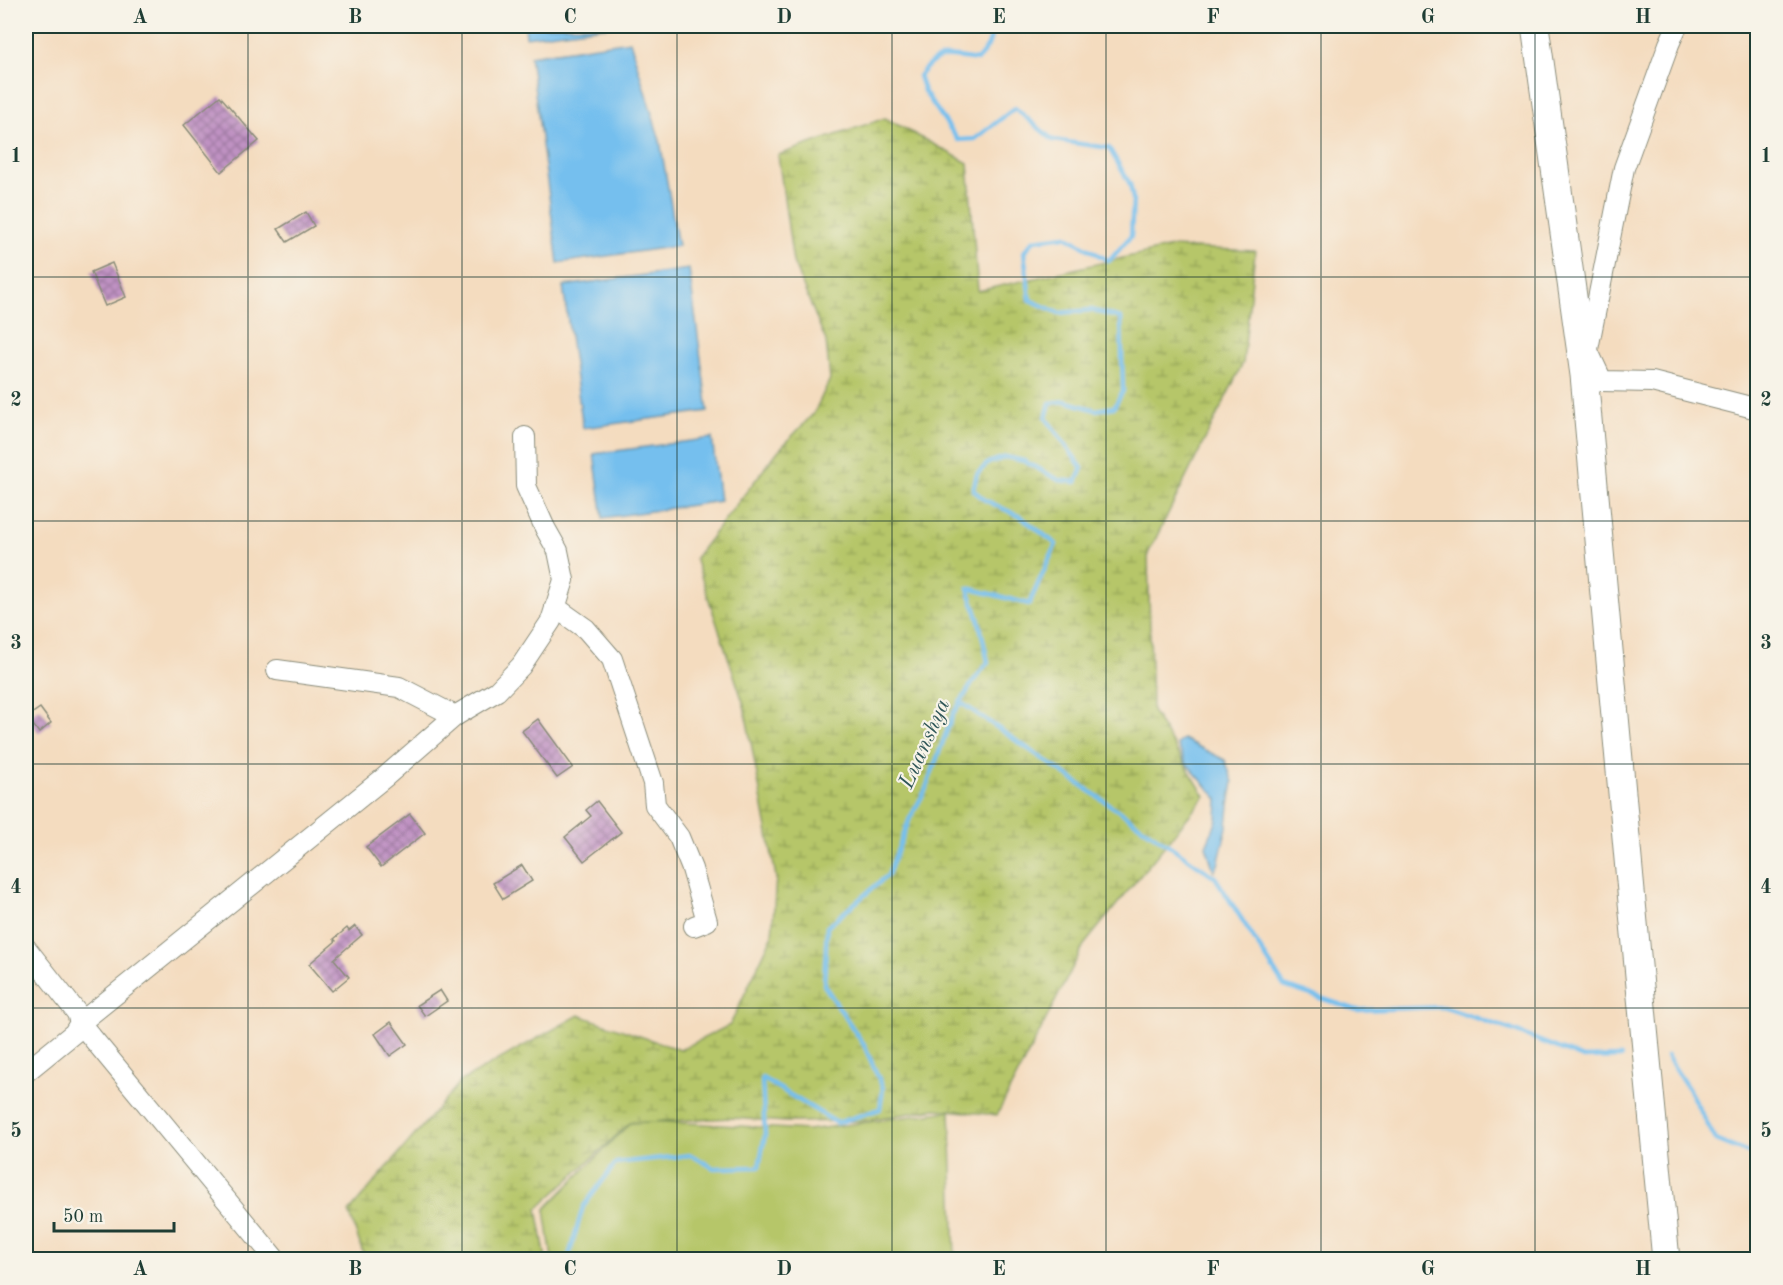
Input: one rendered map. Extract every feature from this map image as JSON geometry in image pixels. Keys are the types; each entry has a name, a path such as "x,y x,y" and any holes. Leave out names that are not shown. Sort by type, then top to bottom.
{"main road":[{"path":"1534,26 1586,362 1630,881 1666,1260"}],"street":[{"path":"1677,26 1668,44 1624,168 1586,362 1602,381 1652,382 1758,409"},
{"path":"26,1072 74,1033 80,1023 385,777 455,717 497,691 521,666 551,621 564,580 558,551 526,486 525,437"},
{"path":"555,607 586,629 612,659 653,783 655,806 679,837 692,869 707,921 694,926"},
{"path":"277,670 399,687 455,717"},
{"path":"26,948 77,1013 80,1023 276,1260"}],"green space":[{"path":"885,118 968,163 978,291 1171,247 1255,251 1243,363 1148,554 1152,711 1205,796 1084,945 997,1115 936,1109 861,1121 787,1122 732,1118 630,1123 537,1209 546,1259 365,1259 349,1212 461,1081 579,1015 680,1050 730,1025 772,936 776,877 744,705 695,558 778,451 814,413 830,379 826,341 793,262 778,155"},
{"path":"950,1111 955,1259 552,1259 545,1209 633,1120 808,1130"}],"water":[{"path":"525,26 611,26 526,37"},
{"path":"630,41 660,141 678,246 558,263 530,56"},
{"path":"689,269 708,411 583,428 563,286"},
{"path":"712,438 720,501 603,518 594,454"},
{"path":"1183,739 1225,760 1233,782 1227,827 1218,865 1214,871 1206,846 1217,820 1218,799 1186,763 1177,744"}],"building":[{"path":"220,96 259,141 221,172 184,125"},
{"path":"306,212 314,226 287,242 278,229"},
{"path":"112,263 126,297 105,306 91,272"},
{"path":"40,708 51,723 39,733 27,717"},
{"path":"538,719 573,767 557,778 522,731"},
{"path":"597,801 621,832 584,861 565,837 591,816 586,810"},
{"path":"410,814 425,833 381,867 366,847"},
{"path":"522,865 532,881 503,899 493,883"},
{"path":"355,926 362,935 334,959 349,977 332,991 309,964 336,941 334,939 347,928 349,931"},
{"path":"440,990 447,1001 425,1016 417,1005"},
{"path":"391,1022 407,1044 390,1056 375,1034"}],"waterway":[{"name":"Luanshya","path":"571,1260 569,1256 583,1207 616,1163 691,1155 714,1168 759,1167 765,1135 762,1078 837,1123 880,1109 883,1088 864,1045 824,985 827,927 888,875 910,818 925,791 953,714 988,662 979,621 968,588 1029,604 1056,544 1021,517 985,500 973,490 977,474 988,463 1006,457 1024,461 1059,480 1076,482 1082,468 1046,418 1050,403 1065,401 1096,410 1114,407 1123,391 1121,318 1091,310 1059,313 1030,300 1024,252 1034,240 1066,236 1109,261 1131,236 1133,199 1130,184 1109,148 1053,140 1015,108 975,139 958,140 924,91 919,76 938,58 951,56 977,60 990,40 990,26"},
{"path":"960,702 1215,877 1284,986 1357,1010 1443,1007 1512,1030 1583,1058 1621,1057"},
{"path":"1667,1056 1689,1090 1716,1140 1758,1155"}]}
